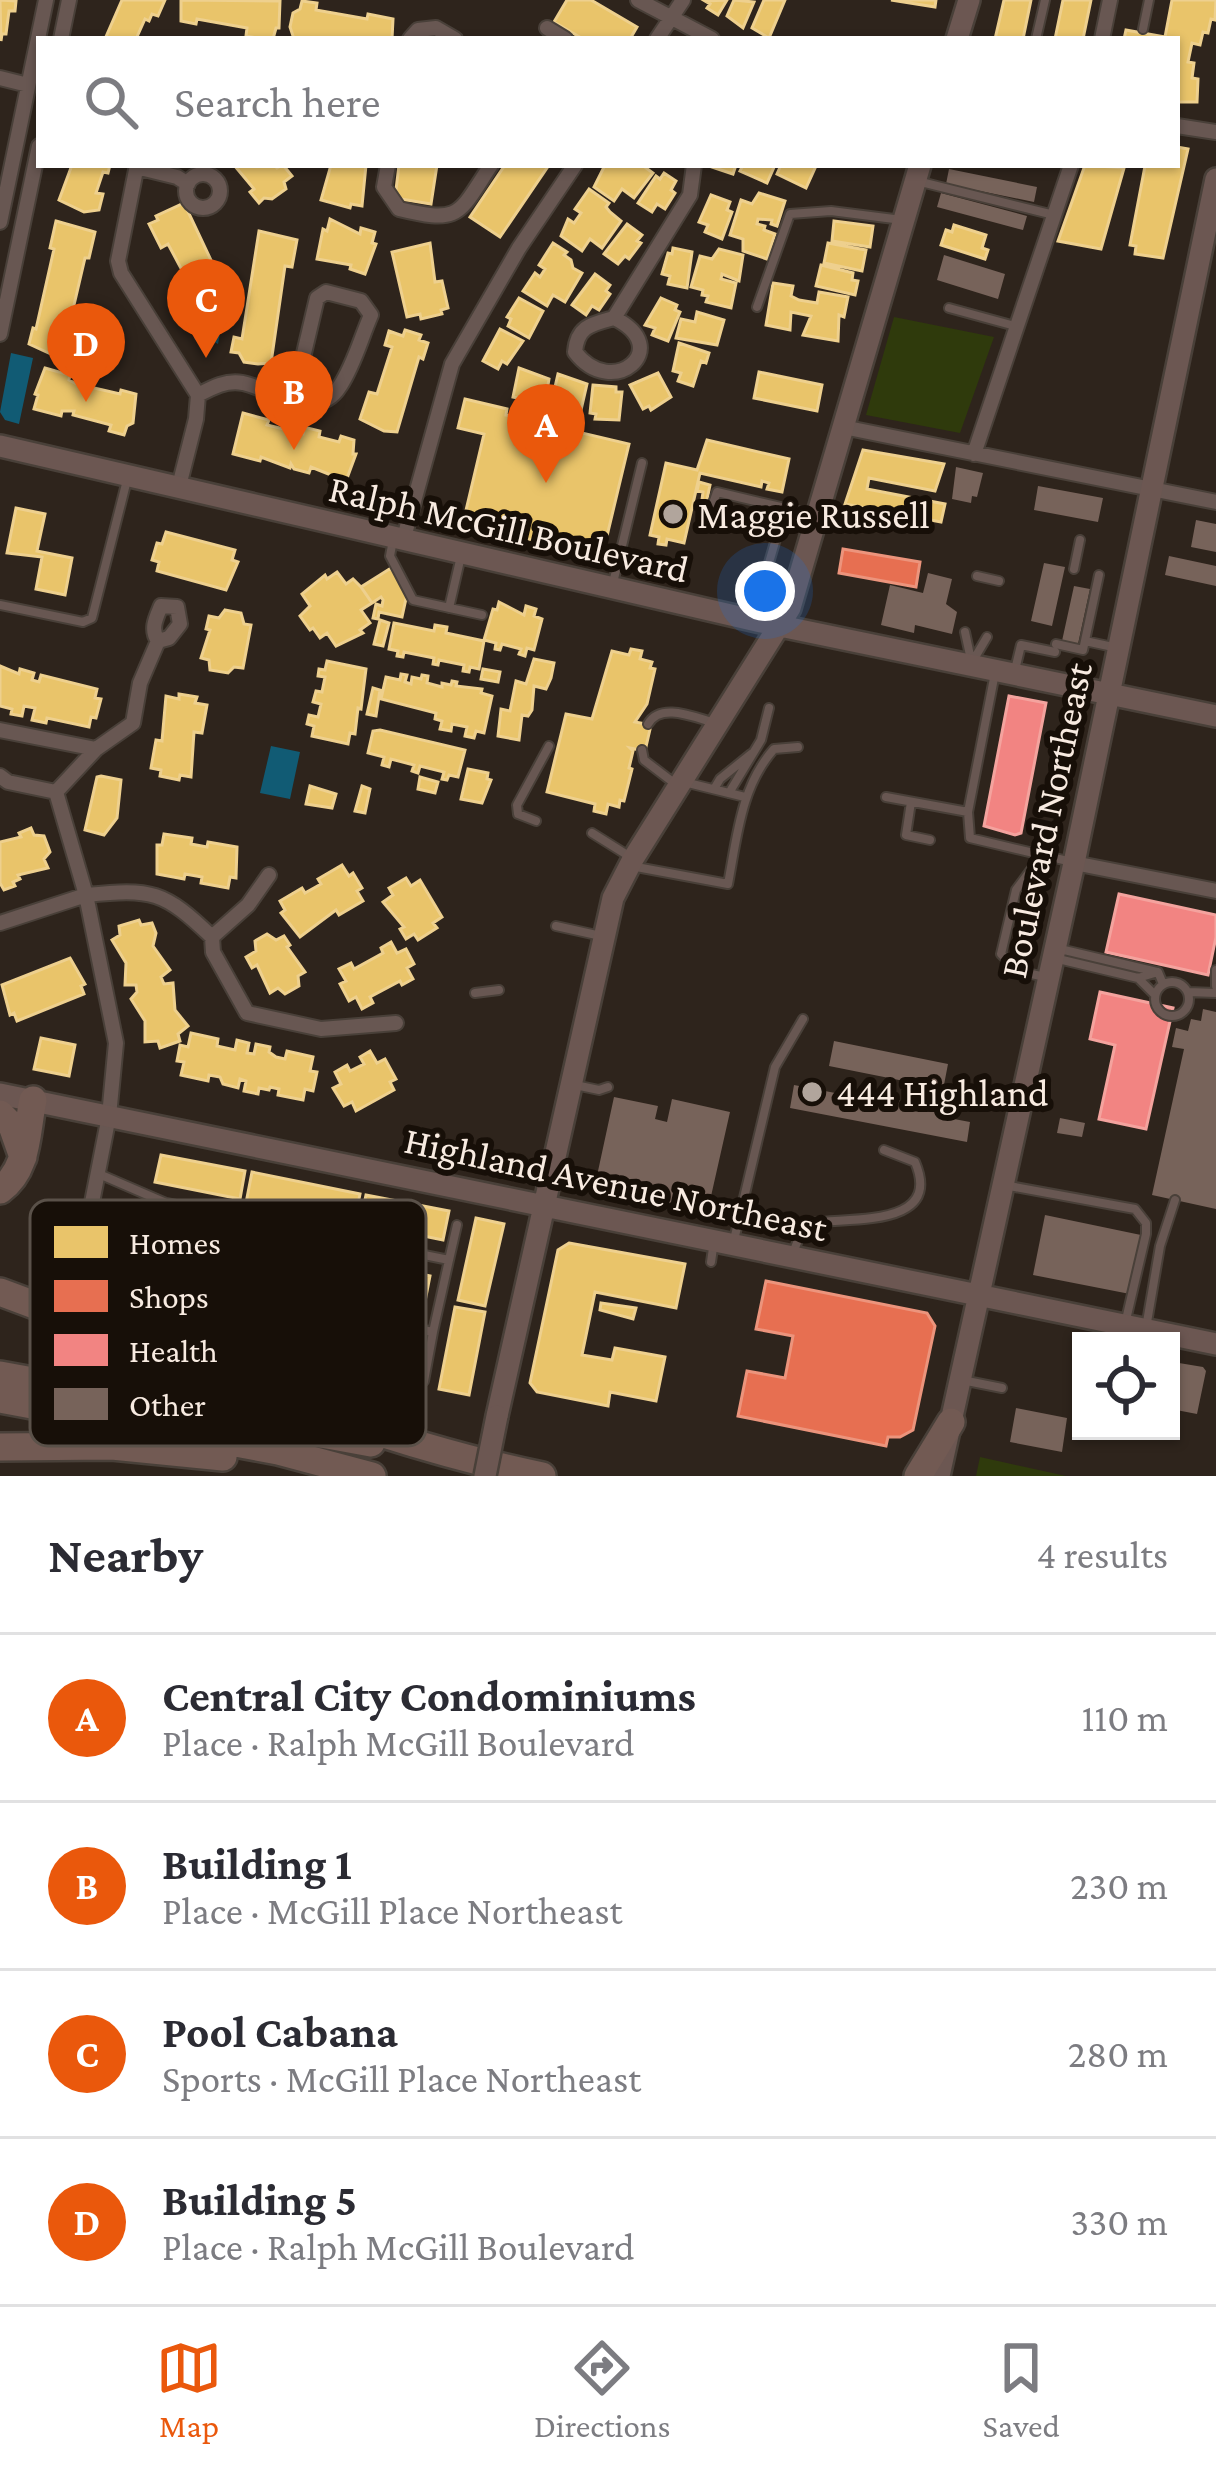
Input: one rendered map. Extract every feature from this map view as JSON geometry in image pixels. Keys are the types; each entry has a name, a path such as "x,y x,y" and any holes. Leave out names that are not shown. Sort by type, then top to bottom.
{"highway":[{"path":"0,1190 15,1177 23,1158 33,1100"},
{"path":"0,1114 12,1126 23,1158"},
{"path":"0,1292 30,1304"},
{"path":"0,1376 30,1382"},
{"path":"0,1399 30,1405"},
{"path":"918,1476 951,1422"},
{"path":"0,1447 112,1446 369,1476"},
{"path":"251,1446 369,1476"},
{"path":"363,1446 542,1476"},
{"path":"415,1446 477,1468"}],"main road":[{"path":"958,36 969,0"},
{"path":"477,1468 497,1415 614,898 790,608 918,173"},
{"name":"Boulevard Northeast","path":"939,1476 1074,862 1216,178"},
{"name":"Ralph McGill Boulevard","path":"0,446 779,626 1216,716"},
{"name":"Highland Avenue Northeast","path":"0,1094 544,1204 719,1248 791,1256 1216,1345"}],"street":[{"path":"38,36 46,0"},
{"path":"62,36 69,0"},
{"path":"638,0 706,36"},
{"path":"659,36 683,0"},
{"path":"1103,36 1110,0"},
{"path":"413,36 418,30 436,28 450,36"},
{"path":"547,28 560,36"},
{"path":"0,222 36,48"},
{"path":"0,78 28,86"},
{"path":"1180,126 1216,132"},
{"path":"0,334 36,160"},
{"path":"136,168 120,240 121,273 198,395 178,490"},
{"path":"147,168 188,184"},
{"path":"387,168 384,187 400,209 441,219 461,210 489,168"},
{"path":"398,540 452,364 508,266 573,168"},
{"path":"614,318 632,326 640,338 640,350 625,372 610,374 583,363 574,352 579,332 614,318 690,195 694,168"},
{"path":"974,454 1070,168"},
{"path":"198,395 222,382 245,383 292,400 318,404 341,385 371,315 362,302 326,292 317,298 292,400"},
{"path":"844,427 1216,502"},
{"path":"56,792 96,749 133,723 140,683 158,641"},
{"path":"0,730 96,749"},
{"path":"3,781 56,792"},
{"path":"56,792 86,895 116,1043 109,1115 93,1200"},
{"path":"1074,862 1216,891"},
{"path":"212,937 248,905 269,875"},
{"path":"0,923 86,895 136,890 179,905 212,937 214,952 247,1013 321,1029 397,1023"}],"lane":[{"path":"1037,36 1045,0"},
{"path":"1143,29 1149,0"},
{"path":"918,173 1054,215"},
{"path":"757,308 790,214 831,211 904,220"},
{"path":"949,308 1015,326"},
{"path":"612,588 643,463"},
{"path":"0,605 83,622 92,618 127,478"},
{"path":"710,515 716,491 818,515"},
{"path":"766,573 785,508"},
{"path":"398,540 389,556 413,600 482,615"},
{"path":"1074,569 1080,540"},
{"path":"449,608 461,554"},
{"path":"1074,862 970,838 968,812 1005,673 1022,645 1083,650 1099,575"},
{"path":"977,576 999,580"},
{"path":"965,632 971,666"},
{"path":"971,666 987,637"},
{"path":"1085,641 1119,648"},
{"path":"730,793 757,748 769,708"},
{"path":"648,724 662,712 719,724"},
{"path":"536,821 518,814 517,805 549,746"},
{"path":"592,832 632,862 728,884 746,797 774,748 798,747"},
{"path":"714,789 720,778 757,748"},
{"path":"642,751 644,760 681,784 746,797"},
{"path":"886,797 968,812"},
{"path":"911,802 907,835 930,840"},
{"path":"1042,855 1016,890 1001,954 1018,971 1052,961 1158,972"},
{"path":"556,926 602,936"},
{"path":"1052,961 1138,978 1158,972"},
{"path":"1188,992 1216,989 1216,970"},
{"path":"1158,972 1163,984"},
{"path":"1138,978 1155,995 1160,1011 1177,1016 1186,1009 1188,992 1180,983 1163,984"},
{"path":"1155,995 1163,984"},
{"path":"475,993 499,990"},
{"path":"719,1248 775,1067 802,1019"},
{"path":"570,1084 599,1090 608,1087"},
{"path":"791,1256 803,1228 812,1222 880,1217 909,1207 920,1193 915,1162 884,1150"},
{"path":"98,1173 159,1200"},
{"path":"1003,1185 1142,1214 1146,1234 1135,1328"},
{"path":"1135,1328 1159,1268 1175,1200"},
{"path":"426,1371 457,1226"},
{"path":"426,1255 449,1260"},
{"path":"426,1330 434,1332"},
{"path":"960,1380 1002,1388"}],"green space":[{"path":"894,317 994,337 960,433 866,415"},
{"path":"980,1457 1066,1476 976,1476"}],"water":[{"path":"209,316 222,323 218,344 207,338 195,340 188,320"},
{"path":"11,353 33,358 19,424 5,420 0,412"},
{"path":"271,746 300,752 290,799 260,793"}],"building: Homes":[{"path":"0,0 16,1 1,41"},
{"path":"122,0 165,0 158,16 145,19 137,36 106,36"},
{"path":"181,0 280,1 279,28 274,36 246,36 247,28 197,19 196,24 181,21"},
{"path":"567,0 591,0 637,27 632,36 578,36 554,22"},
{"path":"727,0 718,15 705,1"},
{"path":"734,0 754,2 743,28 727,16"},
{"path":"764,0 785,0 770,36 752,28"},
{"path":"891,0 936,0 935,7"},
{"path":"1004,0 1031,0 1024,36 996,36"},
{"path":"1063,0 1091,0 1084,36 1056,36"},
{"path":"1172,0 1216,0 1215,20 1211,19 1208,33 1203,32 1200,45 1192,43 1188,62 1194,63 1192,78 1198,79 1197,102 1180,102 1180,36 1165,36"},
{"path":"302,1 317,3 316,10 393,19 392,36 293,36 293,13"},
{"path":"1126,30 1159,36 1125,36"},
{"path":"1180,148 1188,149 1163,258 1135,254 1136,246 1130,245 1145,168 1180,168"},
{"path":"71,168 109,168 103,172 96,193 103,194 99,210 84,212 59,200"},
{"path":"236,168 285,168 292,176 284,182 286,189 272,199 259,203 250,192 254,189"},
{"path":"330,168 366,168 362,206 351,204 350,208 321,200"},
{"path":"399,168 437,168 431,204 395,198"},
{"path":"503,168 547,168 500,237 470,217"},
{"path":"604,168 646,168 653,173 634,198 622,189 614,201 594,187"},
{"path":"742,168 774,168 767,183"},
{"path":"780,168 815,168 806,188 777,174"},
{"path":"1084,168 1124,168 1101,249 1058,241"},
{"path":"664,173 676,181 671,190 675,193 665,209 657,204 652,212 638,203 656,176 660,179"},
{"path":"589,189 609,203 606,207 621,221 602,248 590,239 582,251 561,236 568,219 574,223 581,213 575,209"},
{"path":"759,193 785,201 777,226 772,220 758,219 757,224 775,234 767,259 743,251 743,239 730,235 741,200 752,204"},
{"path":"711,195 730,202 727,210 732,212 722,239 705,232 708,225 699,222"},
{"path":"184,203 218,275 224,271 231,285 223,296 196,306 168,244 161,248 149,224"},
{"path":"330,219 360,234 361,228 375,232 372,243 376,244 365,274 350,269 351,265 317,259"},
{"path":"56,221 95,232 67,335 74,337 71,353 56,352 55,356 29,344 54,249 50,248"},
{"path":"834,221 873,226 870,247 832,241"},
{"path":"627,224 642,235 637,241 641,243 629,259 625,256 618,264 604,254"},
{"path":"954,225 986,235 985,259 941,245 946,230 952,232"},
{"path":"259,231 297,240 292,267 285,266 271,363 258,364 244,362 239,353 231,352 234,337 242,339"},
{"path":"430,243 435,282 442,281 448,308 421,319 420,314 407,317 392,252"},
{"path":"553,243 567,252 564,255 573,268 582,273 565,302 553,295 547,306 523,291 535,273 540,277 545,269 539,265"},
{"path":"828,243 866,250 862,271 824,263"},
{"path":"673,248 692,252 687,288 668,284 670,276 662,274"},
{"path":"719,249 743,255 739,281 722,274 721,279 736,283 731,308 706,302 703,290 691,287 700,256 712,259"},
{"path":"821,265 853,273 852,280 858,281 855,295 816,286"},
{"path":"595,274 610,285 606,291 610,294 599,310 592,306 586,315 572,305"},
{"path":"773,283 793,286 791,296 799,300 817,303 819,292 848,297 844,317 839,315 838,341 803,335 811,316 791,312 790,330 766,325"},
{"path":"519,298 543,311 529,338 508,326 511,319 507,317"},
{"path":"661,298 677,305 675,310 680,312 668,341 652,335 655,328 645,325"},
{"path":"697,312 724,320 717,345 676,338 681,319 695,322"},
{"path":"500,329 523,341 498,369 483,361"},
{"path":"405,330 428,343 423,359 419,357 397,432 384,431 360,419 369,392 377,394 392,347 385,345 389,331 403,336"},
{"path":"679,343 709,353 706,363 701,361 693,386 678,381 681,373 673,371"},
{"path":"45,368 70,375 69,380 77,384 136,394 133,423 124,435 109,431 111,425 73,415 74,411 62,411 61,416 34,409"},
{"path":"519,368 549,379 546,397 539,396 537,402 513,397"},
{"path":"759,372 822,385 817,411 754,398"},
{"path":"658,373 671,397 651,410 649,406 643,409 630,385"},
{"path":"558,374 587,384 581,410 556,407 552,400"},
{"path":"593,385 622,392 619,420 595,419 596,414 590,413"},
{"path":"465,399 507,409 506,415 629,444 602,557 463,523 484,434 458,428"},
{"path":"243,413 269,420 267,425 301,427 303,434 304,427 320,431 319,437 354,440 356,454 346,481 311,467 309,473 291,464 290,468 261,457 260,461 233,454"},
{"name":"Maggie Russell","path":"707,440 789,459 782,492 767,489 769,483 762,481 761,487 700,473 684,543 667,539 666,545 658,544 659,537 650,535 666,463 697,470"},
{"path":"863,450 944,464 935,491 869,478 867,489 945,504 941,522 845,504"},
{"path":"699,482 710,485 705,509 701,507 703,492 697,491"},
{"path":"16,508 45,514 37,551 72,558 65,595 36,589 42,557 7,553"},
{"path":"166,532 235,550 232,560 238,562 226,590 157,571 159,562 152,560"},
{"path":"391,568 407,594 402,617 379,612 378,619 373,618 376,604 382,606 383,600 372,603 361,587"},
{"path":"337,572 346,584 353,579 372,603 361,610 370,623 360,630 363,633 336,646 327,633 320,638 310,630 300,616 310,606 302,594 325,575 327,579"},
{"path":"499,602 524,615 526,606 536,609 534,616 542,619 534,650 527,648 525,656 519,654 521,649 502,644 500,650 495,649 496,643 484,640"},
{"path":"225,610 241,613 244,624 251,625 243,668 234,667 228,673 210,670 209,660 201,658 210,630 206,629 209,616 219,618"},
{"path":"380,620 389,623 383,646 374,644"},
{"path":"394,623 434,631 435,625 447,627 446,633 484,641 479,669 463,671 464,665 439,660 438,665 433,664 434,658 404,652 403,657 397,656 398,651 389,649"},
{"path":"631,649 642,651 640,659 652,662 650,668 655,669 647,704 635,722 651,725 645,751 630,748 632,769 624,801 620,800 619,807 608,804 606,814 594,811 595,804 547,792 566,714 592,719 612,651 629,655"},
{"path":"534,659 554,663 546,689 534,686 532,710 522,715 519,740 498,736 501,709 510,711 516,681 526,684"},
{"path":"327,661 366,669 355,734 350,733 348,744 312,736 314,726 307,724 309,715 318,717 321,704 313,702 316,691 322,692 325,677 318,676 319,669 325,670"},
{"path":"0,666 19,674 20,669 34,673 32,680 39,682 41,675 97,689 95,698 101,699 96,718 91,717 89,727 47,718 46,723 32,720 35,708 24,706 22,716 11,714 12,709 0,706"},
{"path":"483,669 500,672 498,682 481,679"},
{"path":"401,674 411,684 412,677 421,679 422,675 428,676 427,683 442,687 442,683 457,682 456,686 482,689 481,693 492,696 484,733 465,736 467,727 452,724 451,731 440,729 442,721 435,719 436,713 381,699 386,677 400,680"},
{"path":"373,688 380,690 376,716 367,714"},
{"path":"179,694 197,697 195,703 207,705 202,733 194,732 191,777 180,775 179,780 160,776 161,770 151,768 156,740 162,741 166,696 179,699"},
{"path":"373,731 465,750 458,777 442,779 444,772 420,766 418,773 412,771 414,765 391,759 389,767 382,765 384,757 368,753"},
{"path":"468,769 488,773 491,780 482,803 461,799"},
{"path":"101,776 121,780 117,818 104,835 85,830"},
{"path":"420,777 438,782 435,793 418,789"},
{"path":"310,786 336,794 332,808 306,804"},
{"path":"362,786 370,789 365,813 355,811"},
{"path":"31,828 34,835 44,836 50,852 44,859 48,868 18,875 15,886 4,890 0,842 21,837 19,833"},
{"path":"164,834 192,838 191,844 207,847 208,842 237,847 236,878 230,877 228,888 201,883 202,877 157,874 157,845 162,845"},
{"path":"342,865 362,888 357,891 363,901 339,915 336,910 300,937 281,913 285,910 280,901 321,884 318,879"},
{"path":"406,878 411,886 420,880 442,917 433,923 437,928 418,940 414,934 406,939 400,929 404,927 383,902 393,895 389,888"},
{"path":"139,920 141,925 152,923 153,946 170,970 161,977 164,984 173,983 175,1010 188,1026 178,1034 180,1041 160,1048 158,1041 145,1042 145,1021 131,999 136,985 125,985 126,963 112,940 120,935 119,926"},
{"path":"267,934 276,940 284,936 305,972 298,976 299,986 285,994 278,988 270,993 257,965 252,968 246,957 256,951 255,941"},
{"path":"391,942 397,953 406,949 414,964 407,968 413,979 370,997 373,1003 362,1009 356,997 349,1001 339,969 351,963 354,969 383,953 381,948"},
{"path":"70,958 85,984 81,986 84,994 17,1021 14,1013 10,1015 2,985"},
{"path":"191,1033 218,1039 217,1046 235,1050 237,1040 249,1043 247,1053 254,1054 256,1044 270,1047 276,1057 285,1059 287,1051 313,1057 310,1071 317,1072 313,1091 305,1089 303,1100 278,1095 279,1089 270,1087 259,1088 258,1094 244,1091 246,1081 240,1079 238,1088 223,1084 220,1077 209,1075 208,1081 181,1075 180,1045 188,1047"},
{"path":"41,1038 75,1045 69,1076 34,1069"},
{"path":"370,1051 377,1063 385,1059 396,1079 390,1082 394,1090 356,1111 352,1102 344,1106 333,1088 341,1084 335,1072 364,1064 360,1057"},
{"path":"161,1155 245,1171 240,1199 155,1182"},
{"path":"252,1172 360,1194 359,1200 247,1200"},
{"path":"426,1207 449,1211 443,1240 426,1237"},
{"path":"476,1218 504,1224 485,1306 458,1300"},
{"path":"569,1243 685,1264 676,1308 595,1292 582,1355 612,1360 615,1348 665,1357 656,1401 610,1392 608,1406 537,1392 530,1383 558,1250"},
{"path":"601,1303 636,1308 633,1319 600,1310"},
{"path":"455,1307 485,1312 469,1395 439,1389"}],"building: Shops":[{"path":"843,549 920,562 916,587 839,573"},
{"path":"766,1281 927,1313 935,1326 913,1430 888,1437 886,1446 738,1416 747,1371 785,1378 793,1336 756,1329"}],"building: Health":[{"path":"1009,696 1046,703 1021,833 1015,835 984,826"},
{"path":"1119,894 1216,915 1208,975 1106,952"},
{"path":"1100,992 1173,1008 1146,1129 1099,1119 1115,1045 1090,1039"}],"building: Other":[{"path":"949,169 1037,187 1034,202 946,184"},
{"path":"941,193 1027,216 1023,230 937,207"},
{"path":"944,255 1005,274 998,299 937,280"},
{"path":"956,467 983,473 971,503 952,499"},
{"path":"1038,486 1103,498 1098,522 1034,510"},
{"path":"1196,520 1216,524 1216,552 1191,547"},
{"path":"1169,556 1216,566 1216,586 1165,575"},
{"path":"1044,563 1065,567 1052,626 1031,621"},
{"path":"928,573 952,579 946,604 957,612 952,634 915,625 914,633 881,625 890,585 923,593"},
{"path":"1074,586 1090,589 1078,644 1062,641"},
{"path":"1203,1009 1216,1012 1216,1209 1152,1195 1184,1049 1172,1047 1176,1028 1188,1031 1191,1019 1201,1021"},
{"name":"444 Highland","path":"834,1041 948,1064 938,1116 970,1122 967,1142 790,1108 794,1085 897,1105 898,1100 910,1102 914,1083 829,1066"},
{"path":"614,1097 658,1106 655,1119 667,1122 672,1099 730,1112 707,1214 595,1185"},
{"path":"1060,1118 1085,1123 1082,1137 1057,1133"},
{"path":"1045,1215 1141,1235 1130,1294 1033,1275"},
{"path":"1180,1363 1206,1371 1197,1414 1180,1411"},
{"path":"1016,1408 1067,1418 1062,1452 1010,1442"}],"place":[{"name":"Pool Cabana","path":"206,358"},
{"name":"Building 5","path":"86,402"},
{"name":"Building 1","path":"294,450"},
{"name":"Central City Condominiums","path":"546,483"},
{"name":"Maggie Russell","path":"673,514"},
{"name":"444 Highland","path":"812,1092"}]}
